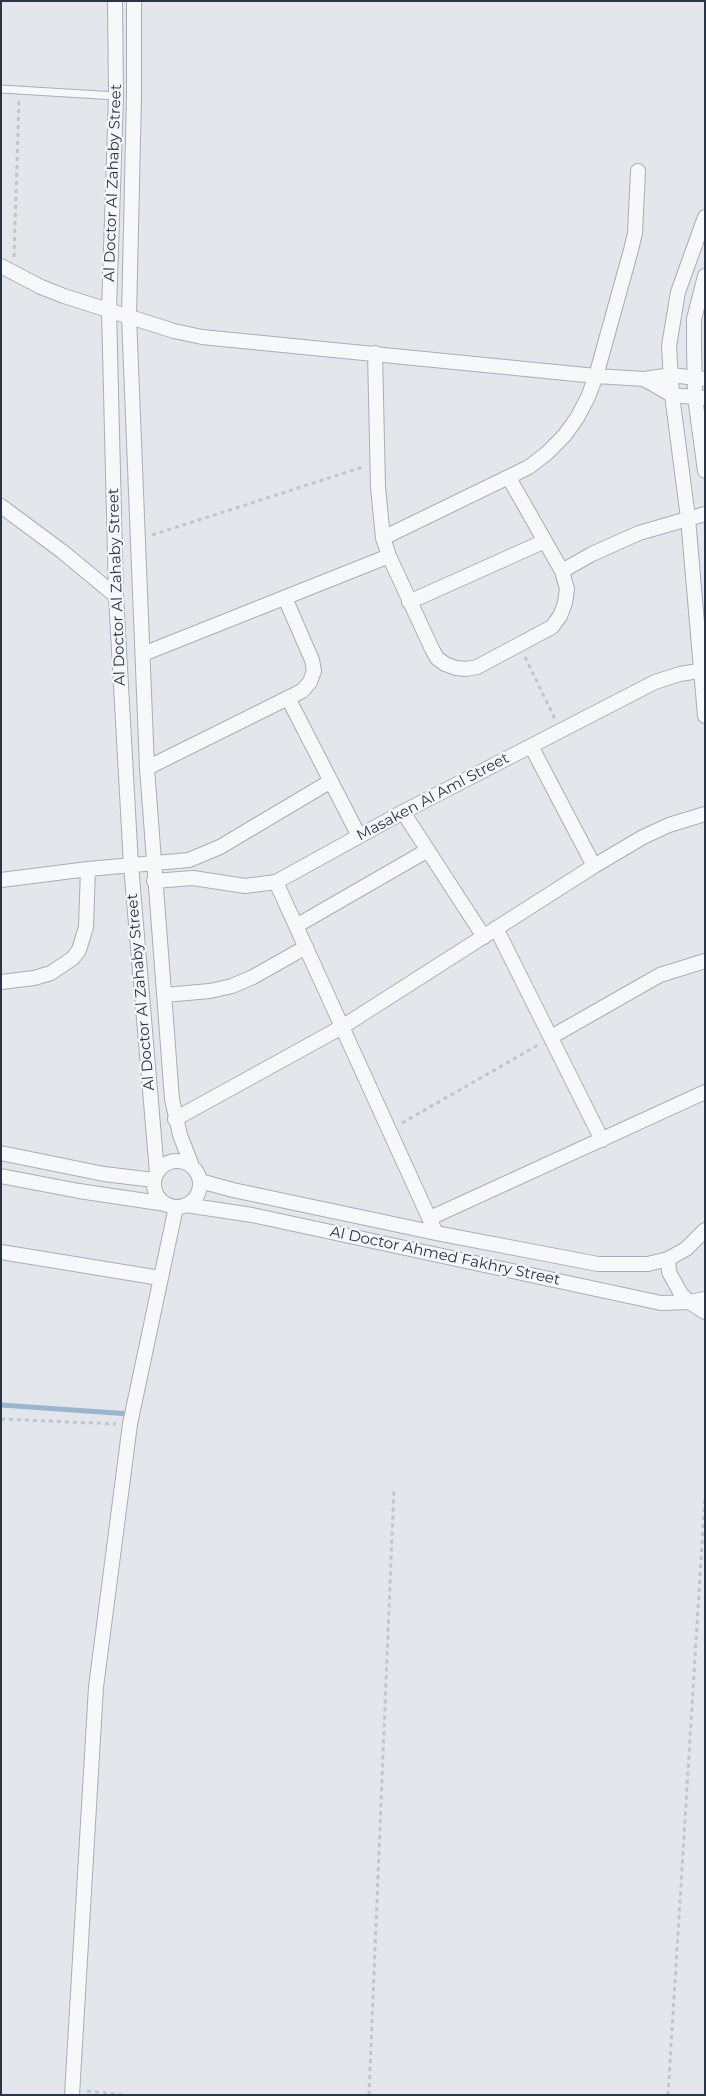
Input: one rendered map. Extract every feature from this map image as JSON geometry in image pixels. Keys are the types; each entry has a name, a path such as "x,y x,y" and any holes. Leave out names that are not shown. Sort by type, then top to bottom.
{"street":[{"name":"Al Doctor Al Zahaby Street","path":"115,1 116,96 109,310 116,596 130,865 155,1176"},
{"name":"Al Doctor Al Zahaby Street","path":"134,1 134,106 129,316 147,768 154,881 175,1119 192,1166"},
{"path":"383,538 529,467 548,453 564,436 584,404 596,376 635,233 638,171"},
{"path":"705,217 678,292 669,346 672,395 688,518 703,671 705,716"},
{"path":"7,269 64,296 174,331 202,337 596,376 644,379 671,375 699,379"},
{"path":"705,276 694,318 705,471"},
{"path":"374,353 380,513 383,538 409,602 437,658 456,668 476,667 552,627 560,616 565,603 567,589 562,571 509,478"},
{"path":"644,379 672,395 700,398"},
{"path":"1,506 63,552 116,596"},
{"path":"562,571 616,543 664,525 705,514"},
{"path":"409,602 545,541"},
{"path":"143,654 389,556"},
{"path":"147,768 302,691 310,682 314,671 312,660 285,598"},
{"name":"Masaken Al Aml Street","path":"154,881 193,878 244,886 276,882 403,812 655,682 680,674 703,671"},
{"path":"288,698 359,836"},
{"path":"531,746 594,866"},
{"path":"1,880 88,869 189,860 205,855 331,781"},
{"path":"403,812 484,937"},
{"path":"175,1119 342,1027 594,866 643,837 668,825 705,814"},
{"path":"296,926 428,850"},
{"path":"1,982 34,978 51,973 72,958 79,950 86,927 88,869"},
{"path":"276,882 436,1233"},
{"path":"496,928 602,1140"},
{"path":"164,995 195,993 232,986 306,947"},
{"path":"551,1037 660,975 692,963 705,961"},
{"path":"430,1218 705,1092"},
{"path":"1,1153 104,1174 155,1176"},
{"path":"168,1162 184,1162 192,1166 200,1181 199,1191 194,1200 176,1205 158,1198 154,1189 155,1176 168,1162"},
{"name":"Al Doctor Ahmed Fakhry Street","path":"1,1176 79,1192 252,1215 661,1303 689,1302 705,1299"},
{"name":"Al Doctor Ahmed Fakhry Street","path":"200,1181 233,1190 436,1233 598,1264 648,1264 668,1260 686,1249 704,1233"},
{"path":"72,2092 96,1687 130,1424 176,1205"},
{"path":"1,1252 160,1278"},
{"path":"668,1260 674,1283 689,1302 705,1312"}],"lane":[{"path":"1,89 116,96"}],"path":[{"path":"7,269 20,90"},
{"path":"138,539 378,462"},
{"path":"519,644 561,731"},
{"path":"389,1130 551,1037"},
{"path":"1,1419 130,1424"},
{"path":"369,2095 394,1488"},
{"path":"668,2095 705,1495"},
{"path":"72,2092 124,2095"}],"waterway":[{"path":"1,1405 130,1414"}]}
